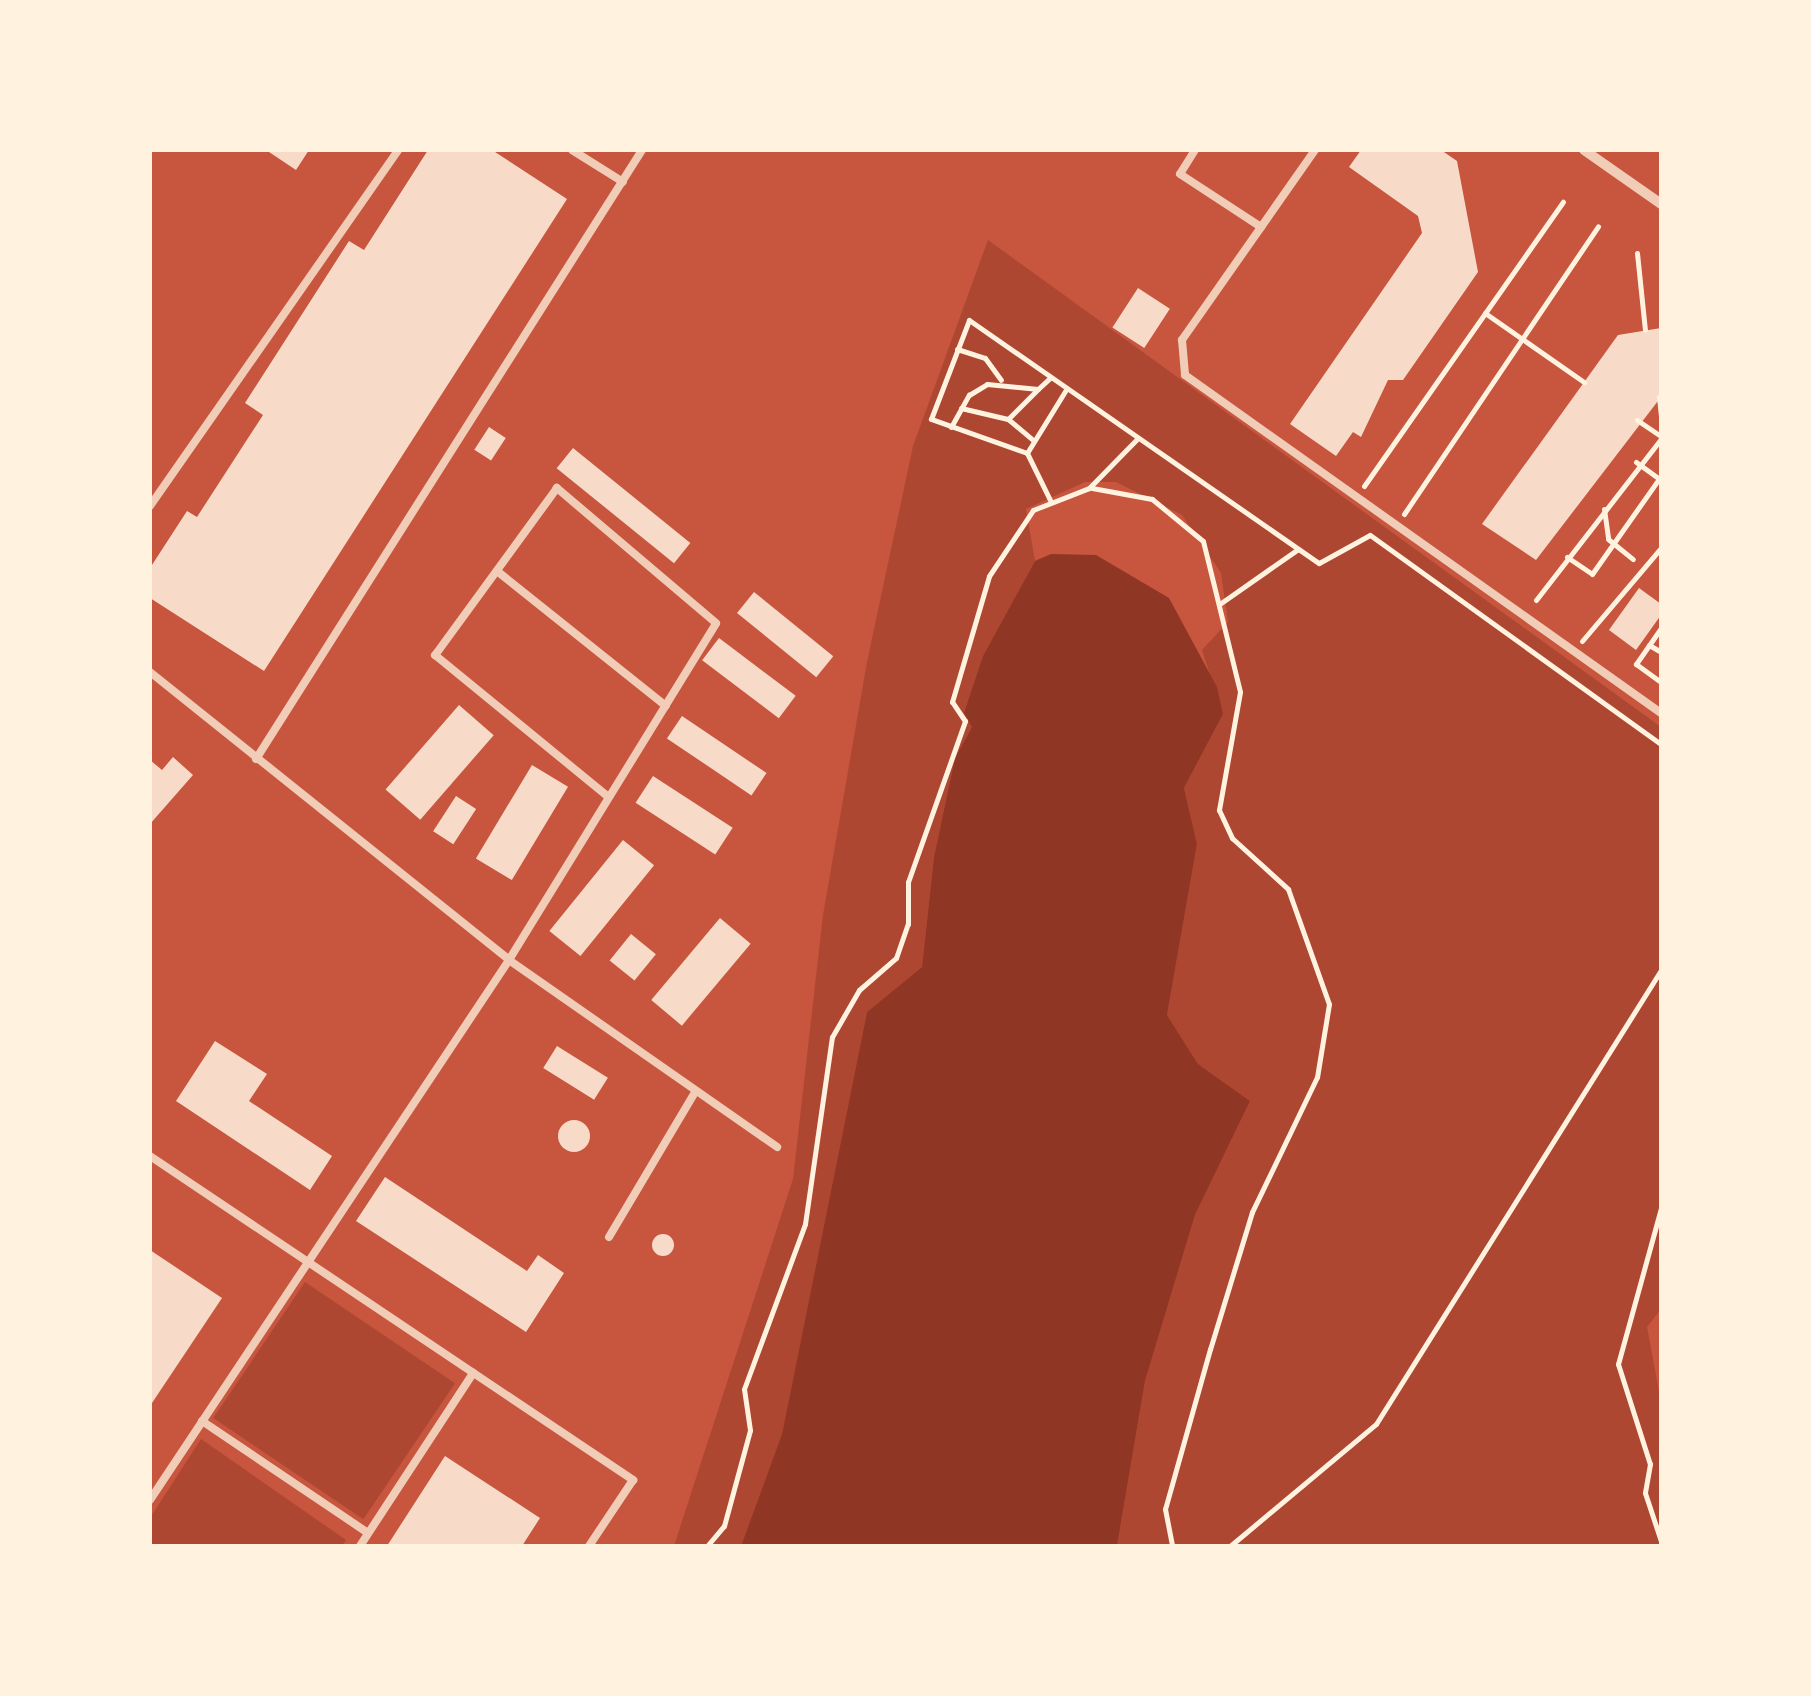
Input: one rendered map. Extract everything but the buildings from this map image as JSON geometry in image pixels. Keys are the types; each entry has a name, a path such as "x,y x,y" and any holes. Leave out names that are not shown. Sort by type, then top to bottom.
{"street":[{"path":"1584,150 1661,204"}],"lane":[{"path":"150,506 398,150"},
{"path":"572,150 623,182"},
{"path":"256,759 642,150"},
{"path":"1196,150 1180,174 1261,227"},
{"path":"1314,150 1182,340 1185,375 1661,712"},
{"path":"150,1500 509,960 716,623 557,488 436,656 607,796"},
{"path":"497,570 666,706"},
{"path":"150,672 509,960 777,1147"},
{"path":"609,1236 695,1092"},
{"path":"150,1156 634,1480 589,1546"},
{"path":"360,1546 473,1372"},
{"path":"202,1421 368,1533"}],"path":[{"path":"1356,496 1564,202"},
{"path":"1396,524 1598,226"},
{"path":"1637,253 1644,330"},
{"path":"1485,313 1584,382"},
{"path":"1051,502 1027,453 930,420 968,320 1298,549 1330,564 1370,534 1661,744"},
{"path":"958,349 985,358 1001,380 1038,389"},
{"path":"1008,419 1051,377"},
{"path":"951,426 961,408 1001,380"},
{"path":"1027,453 1067,388"},
{"path":"1659,397 1661,417"},
{"path":"961,408 1008,419 1034,441"},
{"path":"1536,600 1636,462 1661,438 1637,420"},
{"path":"1090,488 1138,438"},
{"path":"1567,556 1592,574 1660,477 1636,462"},
{"path":"706,1546 724,1526 750,1430 744,1389 805,1224 832,1037 858,990 883,969 908,924 908,882 926,851 965,720 952,702 990,576 1012,535 1051,502 1090,488 1118,487 1179,518 1202,541 1221,602 1219,627 1240,692 1219,810 1232,838 1288,890 1329,1004 1317,1077 1252,1212 1210,1349 1165,1509 1172,1546"},
{"path":"1604,506 1613,545 1633,558"},
{"path":"1574,651 1661,548"},
{"path":"1221,602 1298,549"},
{"path":"1661,628 1636,664 1661,682"},
{"path":"1650,645 1661,652"},
{"path":"1230,1546 1376,1424 1661,970"},
{"path":"1661,1208 1618,1364 1627,1415 1650,1464 1645,1493 1661,1541"}],"shaded area":[{"path":"988,240 1661,727 1661,1309 1647,1327 1661,1402 1661,1546 1117,1546 1145,1381 1195,1215 1250,1101 1198,1064 1167,1015 1197,844 1184,788 1223,714 1202,650 1228,622 1221,573 1182,515 1116,482 1085,482 1026,509 1035,561 983,656 965,713 972,727 955,758 934,857 922,967 867,1012 782,1434 741,1546 674,1546 793,1179 823,915 867,662 913,446"},
{"path":"1051,554 1096,555 1169,598 1217,687 1223,714 1184,788 1197,844 1167,1015 1198,1064 1250,1101 1195,1215 1145,1381 1117,1546 741,1546 782,1434 867,1012 922,967 934,857 955,758 972,727 964,713 983,656 1035,561"},
{"path":"305,1282 455,1383 363,1519 213,1418"},
{"path":"201,1439 346,1540 342,1546 150,1546 150,1518"}]}
